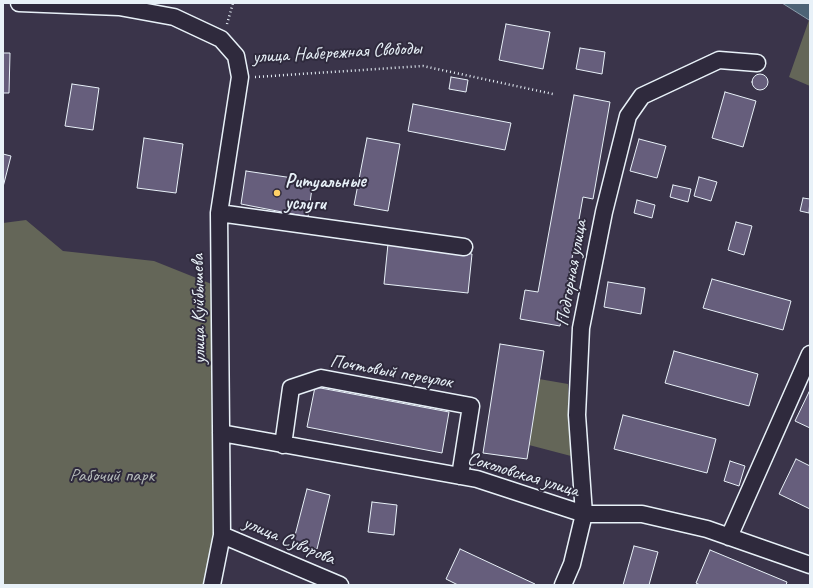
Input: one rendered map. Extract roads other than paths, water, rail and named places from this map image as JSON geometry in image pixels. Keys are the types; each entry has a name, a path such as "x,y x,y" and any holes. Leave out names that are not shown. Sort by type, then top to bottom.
{"street":[{"name":"улица Куйбышева","path":"20,3 119,7 174,17 221,40 236,56 240,78 218,213 222,535 212,585"},
{"name":"Подгорная улица","path":"563,585 572,564 584,514 577,415 581,328 604,212 628,116 642,96 719,60 758,63"},
{"path":"218,213 464,247"},
{"path":"729,537 810,354"},
{"name":"Почтовый переулок","path":"283,445 292,388 321,378 471,406 460,476"},
{"name":"Соколовская улица","path":"221,433 478,479 584,514 642,514 707,529 810,565"},
{"name":"улица Суворова","path":"222,535 336,584"}],"water":[{"path":"782,3 810,3 810,21 809,20"}],"place":[{"name":"Ритуальные услуги","path":"277,193"}],"park label":[{"name":"Рабочий парк","path":"112,476"}]}
